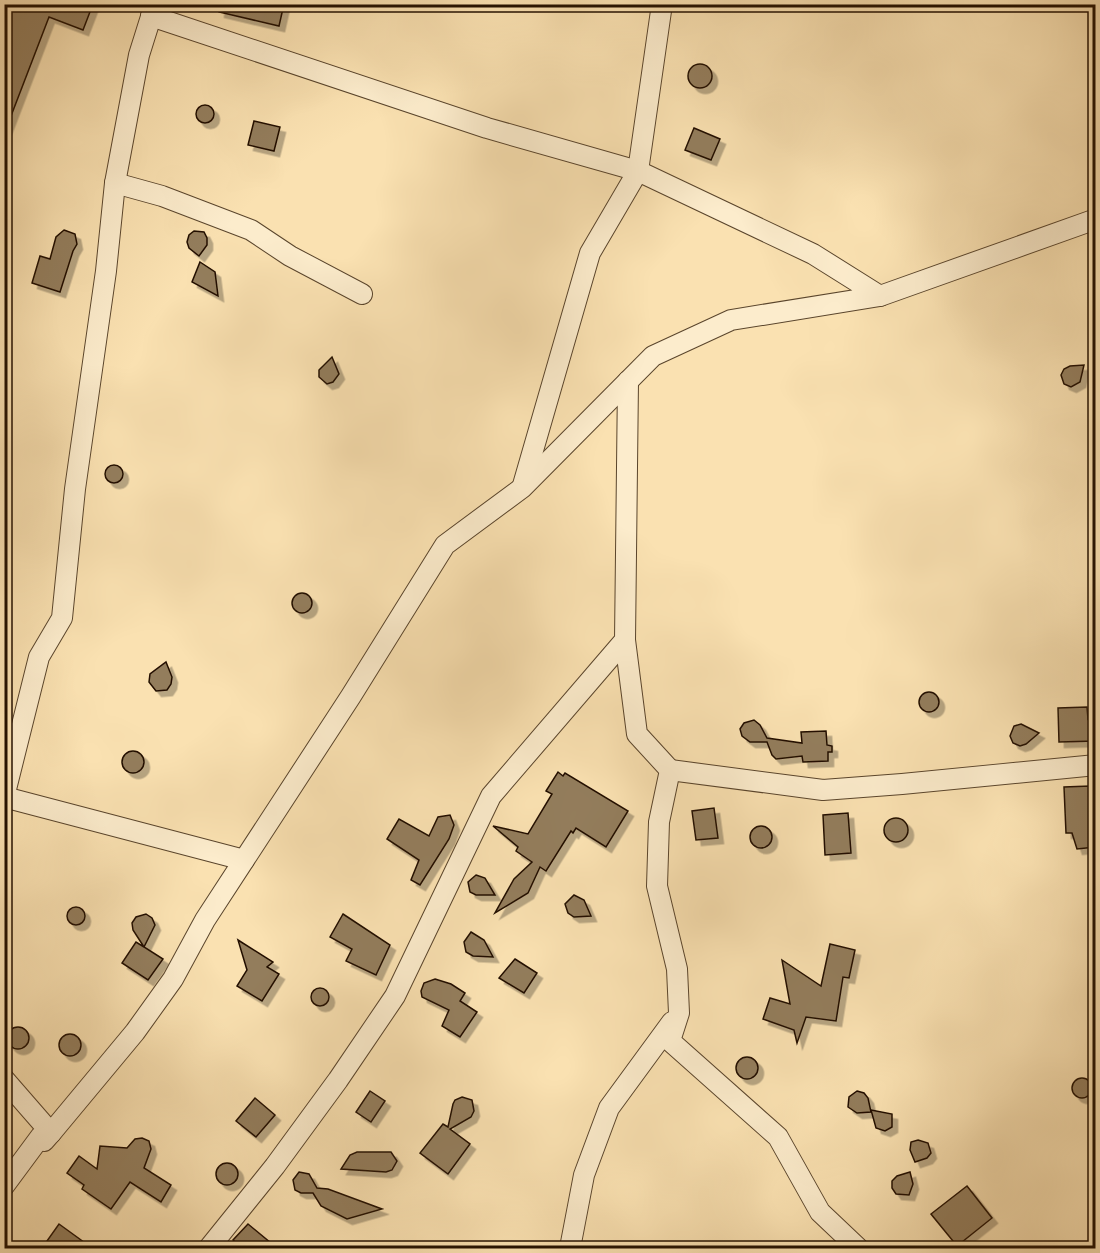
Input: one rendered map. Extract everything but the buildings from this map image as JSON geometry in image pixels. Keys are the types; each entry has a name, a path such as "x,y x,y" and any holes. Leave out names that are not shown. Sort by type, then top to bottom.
{"street":[{"path":"522,488 590,253 638,171 662,4"},
{"path":"244,860 4,797 39,657 62,618 75,489 106,272 115,183 140,55 153,10 487,128 638,171 813,254 880,296"},
{"path":"115,183 162,196 251,230 290,256 362,294"},
{"path":"4,1186 41,1137 51,1133 135,1032 173,979 205,920 351,696 445,545 522,488 653,356 731,320 880,296 1095,219"},
{"path":"628,381 625,640 637,734 670,770 823,790 1095,765"},
{"path":"209,1248 275,1166 338,1080 395,996 491,796 625,640"},
{"path":"670,770 659,822 657,886 677,969 679,1013 670,1041 778,1137 820,1212 858,1248"},
{"path":"570,1248 584,1175 609,1108 679,1013"},
{"path":"4,1079 51,1133"}]}
